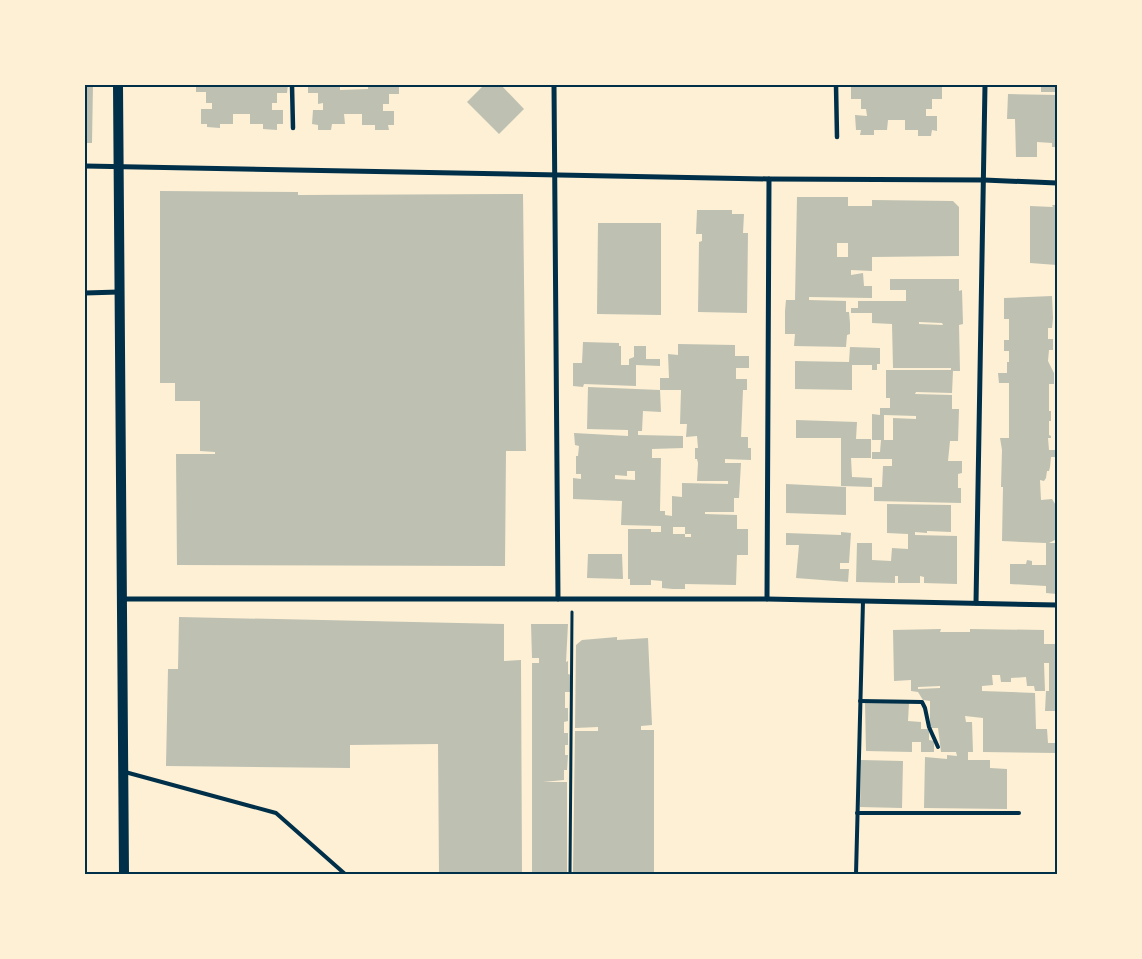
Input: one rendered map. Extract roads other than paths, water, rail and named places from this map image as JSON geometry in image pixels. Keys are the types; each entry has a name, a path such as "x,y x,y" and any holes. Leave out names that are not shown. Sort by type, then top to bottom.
{"main road":[{"path":"118,85 124,874"}],"street":[{"path":"292,85 294,128"},
{"path":"554,85 558,599"},
{"path":"836,85 837,137"},
{"path":"976,604 985,85"},
{"path":"85,166 769,179 1057,182"},
{"path":"767,599 769,179"},
{"path":"85,293 120,292"},
{"path":"123,599 767,599 1057,605"}],"lane":[{"path":"856,874 863,601"},
{"path":"860,701 922,702 929,727 938,747"},
{"path":"124,772 276,814 344,874"},
{"path":"858,813 1019,812"}]}
